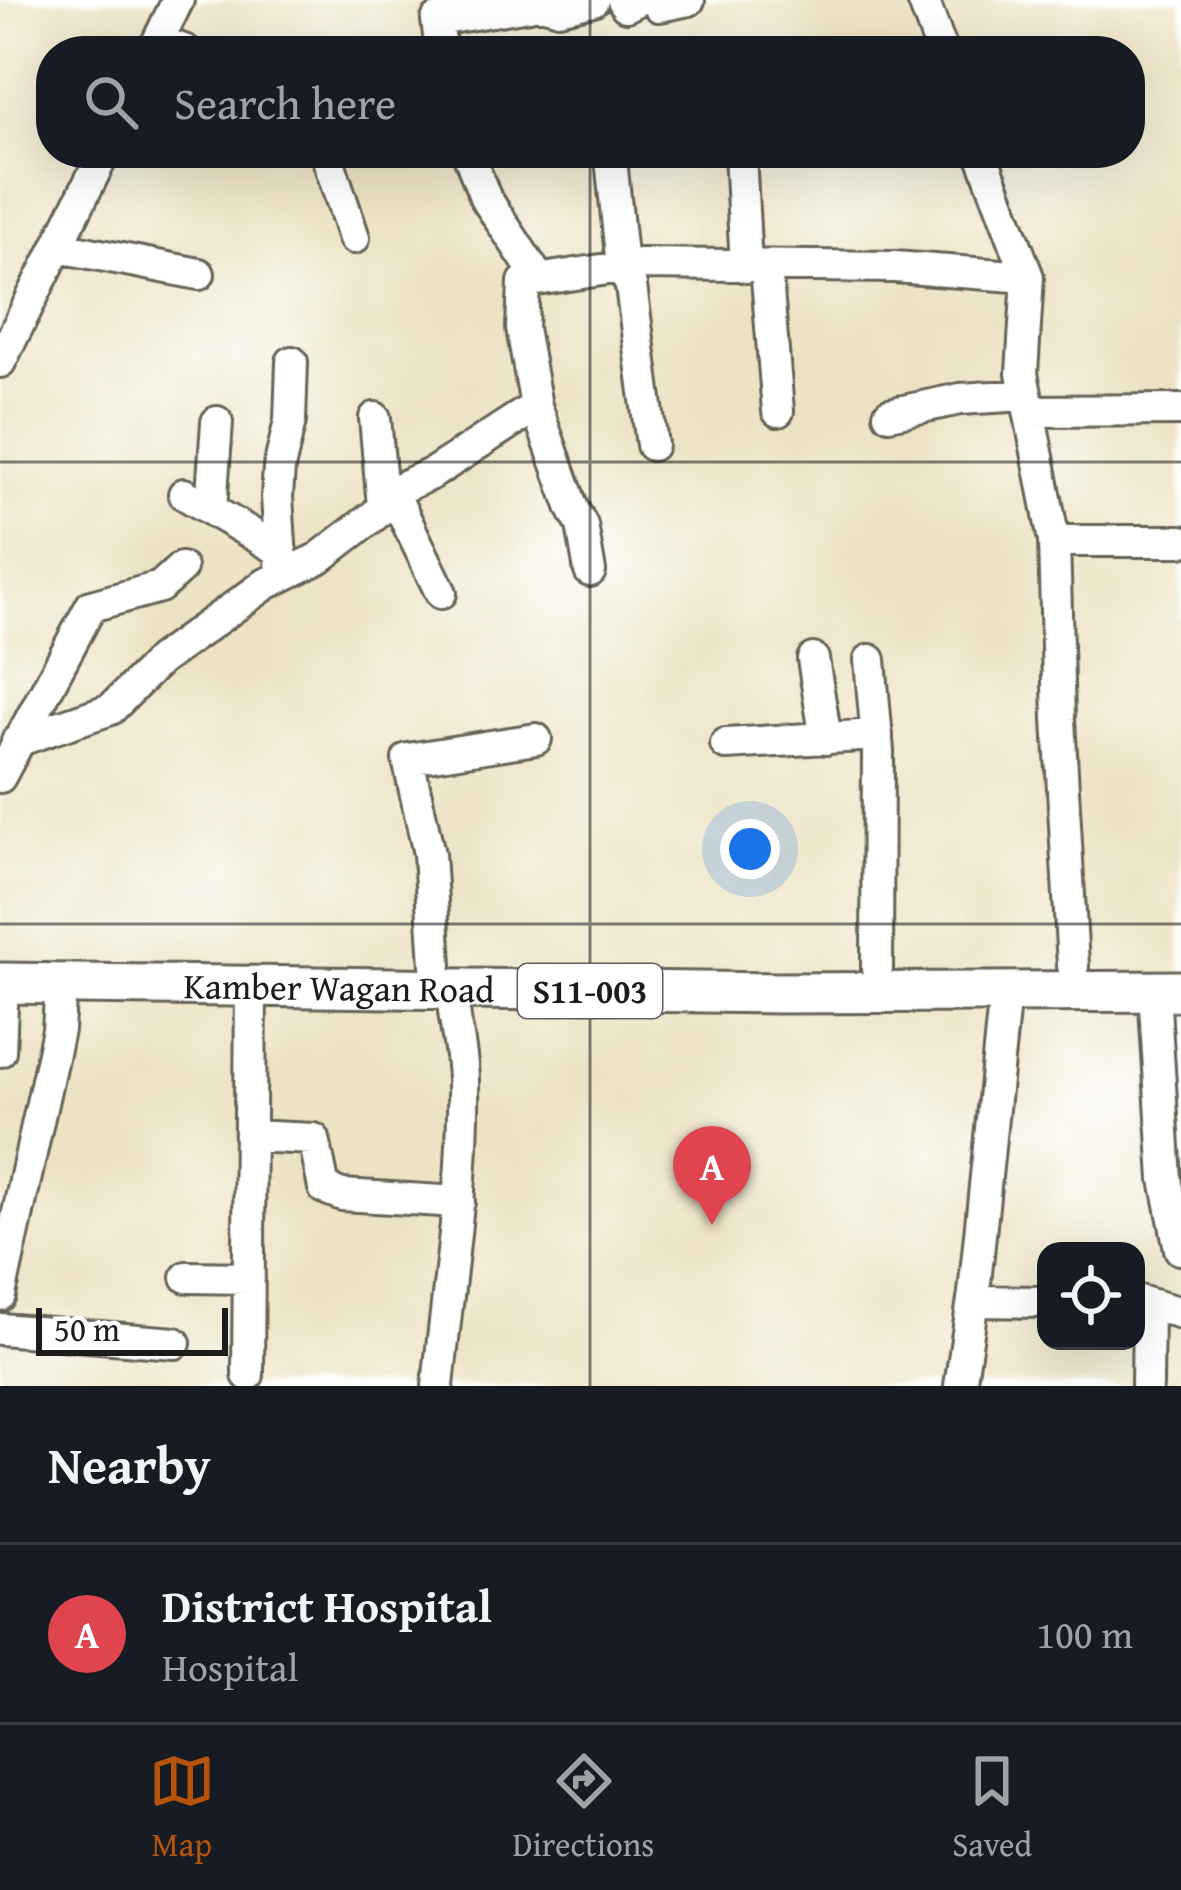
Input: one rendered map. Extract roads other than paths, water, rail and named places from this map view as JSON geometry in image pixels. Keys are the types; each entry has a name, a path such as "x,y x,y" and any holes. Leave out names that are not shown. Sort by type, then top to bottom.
{"main road":[{"name":"Kamber Wagan Road","path":"1,975 61,983 250,985 1073,966 1172,982"},
{"name":"Kamber Wagan Road","path":"1,975 444,977 1005,992 1172,982"}],"street":[{"path":"169,36 178,0"},
{"path":"439,36 437,20 592,0"},
{"path":"622,0 626,5 638,0"},
{"path":"656,0 658,6 689,0"},
{"path":"923,0 936,36"},
{"path":"0,362 97,168"},
{"path":"331,168 354,238"},
{"path":"474,168 485,197 539,279"},
{"path":"612,168 622,266 631,286 652,445"},
{"path":"742,168 778,411"},
{"path":"987,168 1028,278 1022,373 1054,541 1073,966"},
{"path":"59,247 199,274"},
{"path":"590,571 582,525 536,406 522,328 524,282 640,264 894,267 1028,278"},
{"path":"17,741 111,709 160,660 266,584 282,563 278,483 290,421 292,362"},
{"path":"889,414 960,399 1181,410"},
{"path":"217,422 198,502 282,563 319,558 400,488 433,473 536,406"},
{"path":"375,418 389,501 441,593"},
{"path":"1054,541 1181,541"},
{"path":"0,777 91,606 160,587 182,568"},
{"path":"813,659 826,739"},
{"path":"870,660 877,735 878,968"},
{"path":"726,744 877,735"},
{"path":"438,1386 462,1172 463,1075 444,977 429,854 408,759 536,739"},
{"path":"0,1052 1,975"},
{"path":"1172,982 1166,1179 1180,1249"},
{"path":"0,1294 58,1030 61,983"},
{"path":"248,1375 250,985"},
{"path":"960,1386 1005,992"},
{"path":"250,1136 314,1139 324,1188 342,1195 459,1202"},
{"path":"187,1277 249,1278"},
{"path":"973,1301 1037,1302"},
{"path":"1145,1303 1181,1312"},
{"path":"0,1329 175,1342"},
{"path":"1145,1350 1147,1386"}],"place":[{"name":"District Hospital","path":"712,1225"}]}
